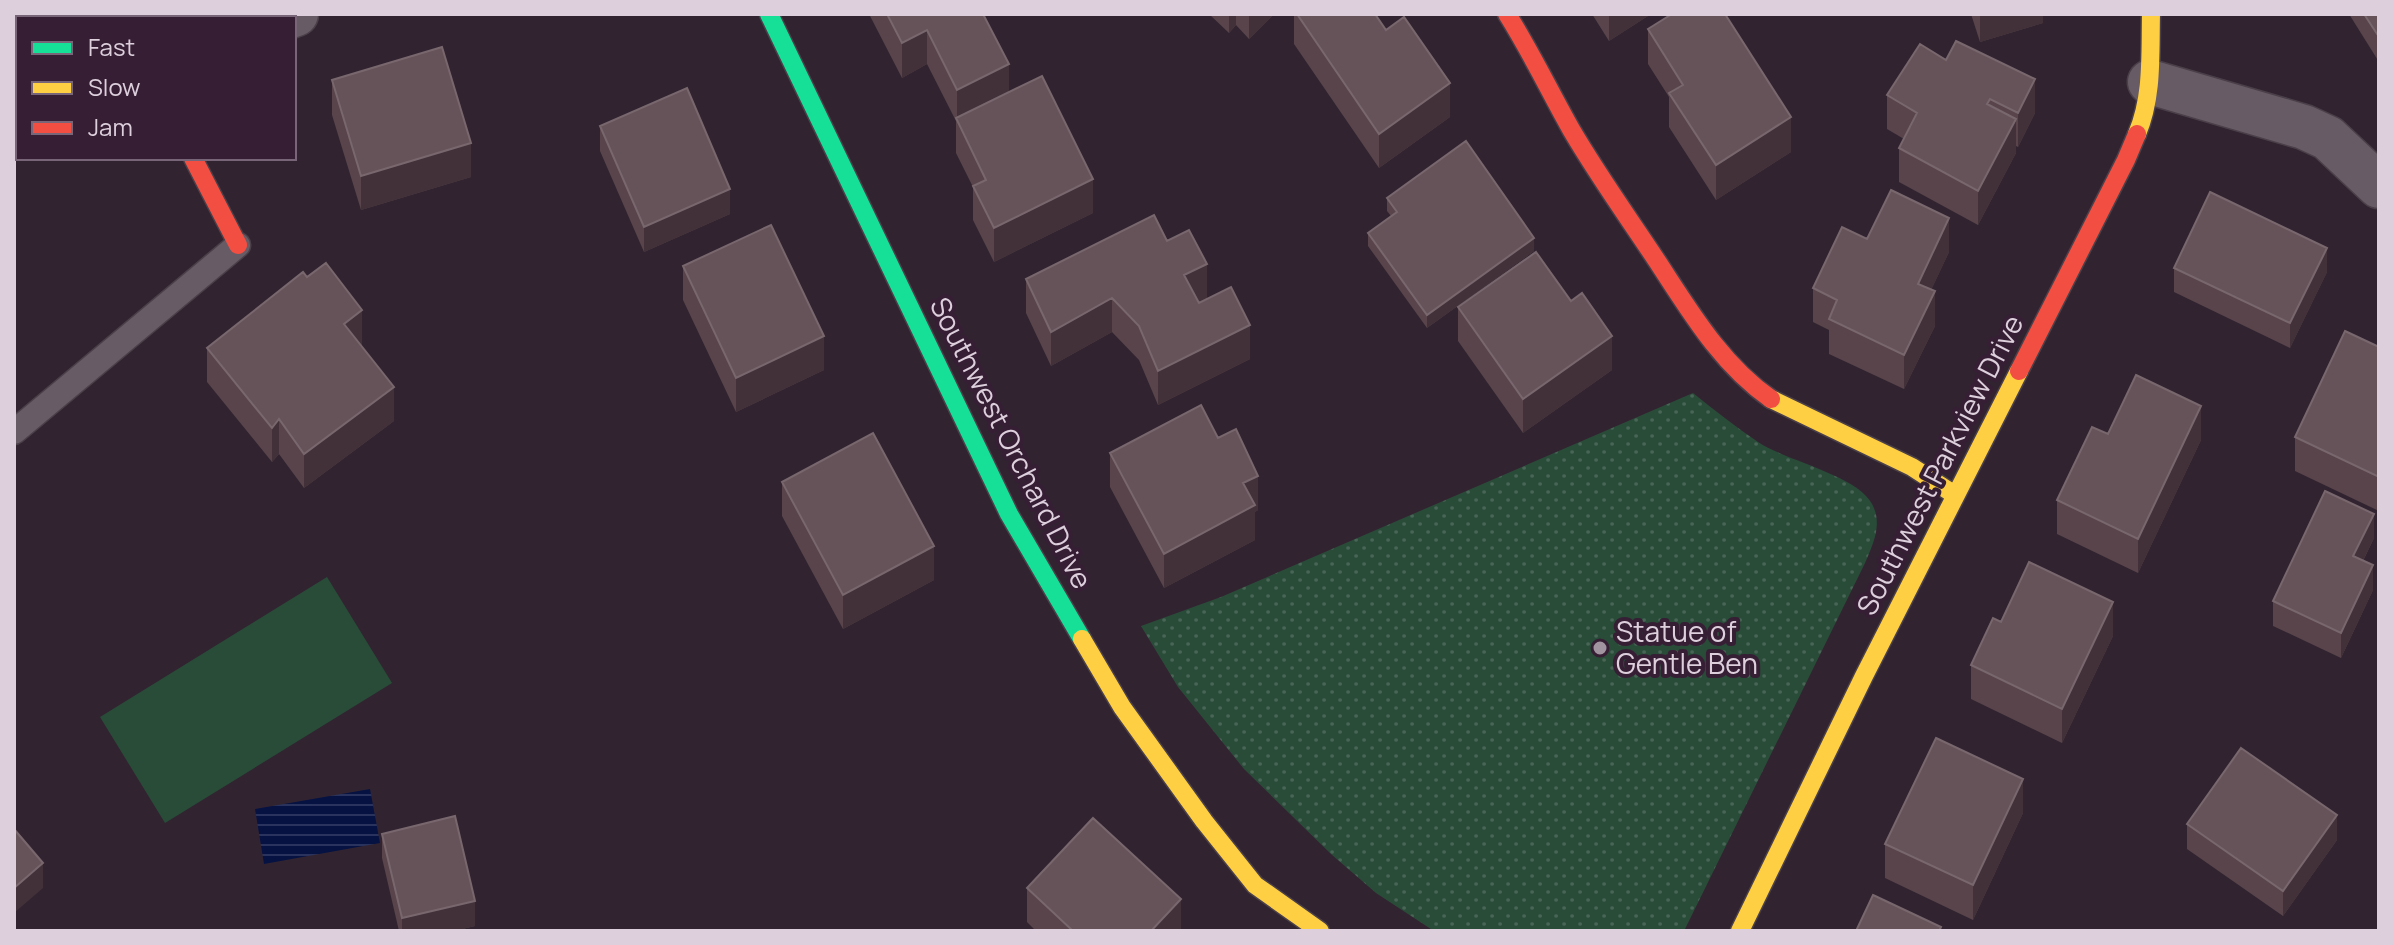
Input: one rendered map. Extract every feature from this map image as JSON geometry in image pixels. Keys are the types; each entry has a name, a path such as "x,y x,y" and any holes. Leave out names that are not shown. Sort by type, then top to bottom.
{"street":[{"name":"Southwest Orchard Drive","path":"769,14 1009,514 1122,707 1204,821 1255,885 1320,931"},
{"path":"1507,14 1534,57 1573,132 1702,329 1735,369 1772,400 1912,467 1955,495"},
{"name":"Southwest Parkview Drive","path":"1740,931 1864,676 2126,160 2144,117 2150,82 2151,14"},
{"path":"2150,82 2304,127 2328,138 2379,186"},
{"path":"194,160 238,245"}],"lane":[{"path":"14,432 238,245"}],"green space":[{"path":"1693,393 1770,449 1852,485 1872,504 1877,526 1865,563 1684,931 1434,931 1376,893 1244,769 1178,687 1141,626 1221,597"},
{"path":"327,577 392,683 165,823 100,717"}],"shaded area":[{"path":"370,789 380,843 264,864 255,809"}],"building":[{"path":"887,14 983,14 1009,64 957,90 927,30 902,43"},
{"path":"1297,14 1375,14 1386,30 1404,17 1450,83 1379,134"},
{"path":"1672,14 1725,14 1791,117 1716,165 1669,93 1683,85 1648,29"},
{"path":"2364,14 2379,14 2379,37"},
{"path":"1956,41 2035,79 2018,113 1990,99 1987,104 2016,119 1978,191 1899,148 1917,113 1887,95 1920,44 1946,60"},
{"path":"442,47 471,143 361,176 332,80"},
{"path":"1042,76 1093,179 994,228 973,186 986,180 956,118"},
{"path":"687,88 730,189 644,227 600,126"},
{"path":"1466,141 1534,238 1427,315 1368,233 1397,212 1387,198"},
{"path":"1891,190 1949,218 1918,284 1935,291 1904,355 1829,319 1837,300 1813,288 1842,227 1867,239"},
{"path":"2210,192 2327,248 2290,323 2174,268"},
{"path":"1154,215 1167,241 1189,230 1207,264 1184,275 1199,303 1231,287 1250,325 1158,371 1139,326 1112,298 1051,332 1026,279"},
{"path":"771,225 824,336 736,378 683,266"},
{"path":"1536,252 1571,301 1582,293 1612,336 1523,399 1458,307"},
{"path":"326,263 362,310 344,324 394,387 304,454 279,419 272,428 207,348 303,272 307,277"},
{"path":"2345,331 2379,347 2379,477 2295,437"},
{"path":"2136,375 2201,406 2138,539 2057,500 2092,427 2108,434"},
{"path":"1201,405 1218,438 1236,429 1258,476 1243,483 1255,505 1164,554 1110,453"},
{"path":"873,433 934,546 843,595 782,482"},
{"path":"2325,491 2374,514 2353,556 2373,565 2341,633 2273,601"},
{"path":"2029,562 2113,602 2062,709 1971,665 1993,618 2001,622"},
{"path":"1936,738 2023,779 1973,885 1885,844"},
{"path":"2241,748 2337,815 2283,891 2187,824"},
{"path":"455,816 475,901 402,918 382,834"},
{"path":"1093,818 1181,899 1151,931 1073,931 1027,888"},
{"path":"14,829 43,863 14,888"},
{"path":"1873,895 1941,927 1939,931 1856,931"}],"traffic: fast":[{"path":"769,14 1009,514 1082,639"}],"traffic: slow":[{"path":"2137,134 2148,90 2151,14"},
{"path":"1740,931 1864,676 2019,371"},
{"path":"1771,399 1912,467 1955,495"},
{"path":"1082,639 1122,707 1204,821 1255,885 1320,931"}],"traffic: jam":[{"path":"1507,14 1582,148 1696,319 1722,354 1771,399"},
{"path":"2019,371 2137,134"},
{"path":"194,160 238,245"}],"place":[{"name":"Statue of Gentle Ben","path":"1600,648"}]}
